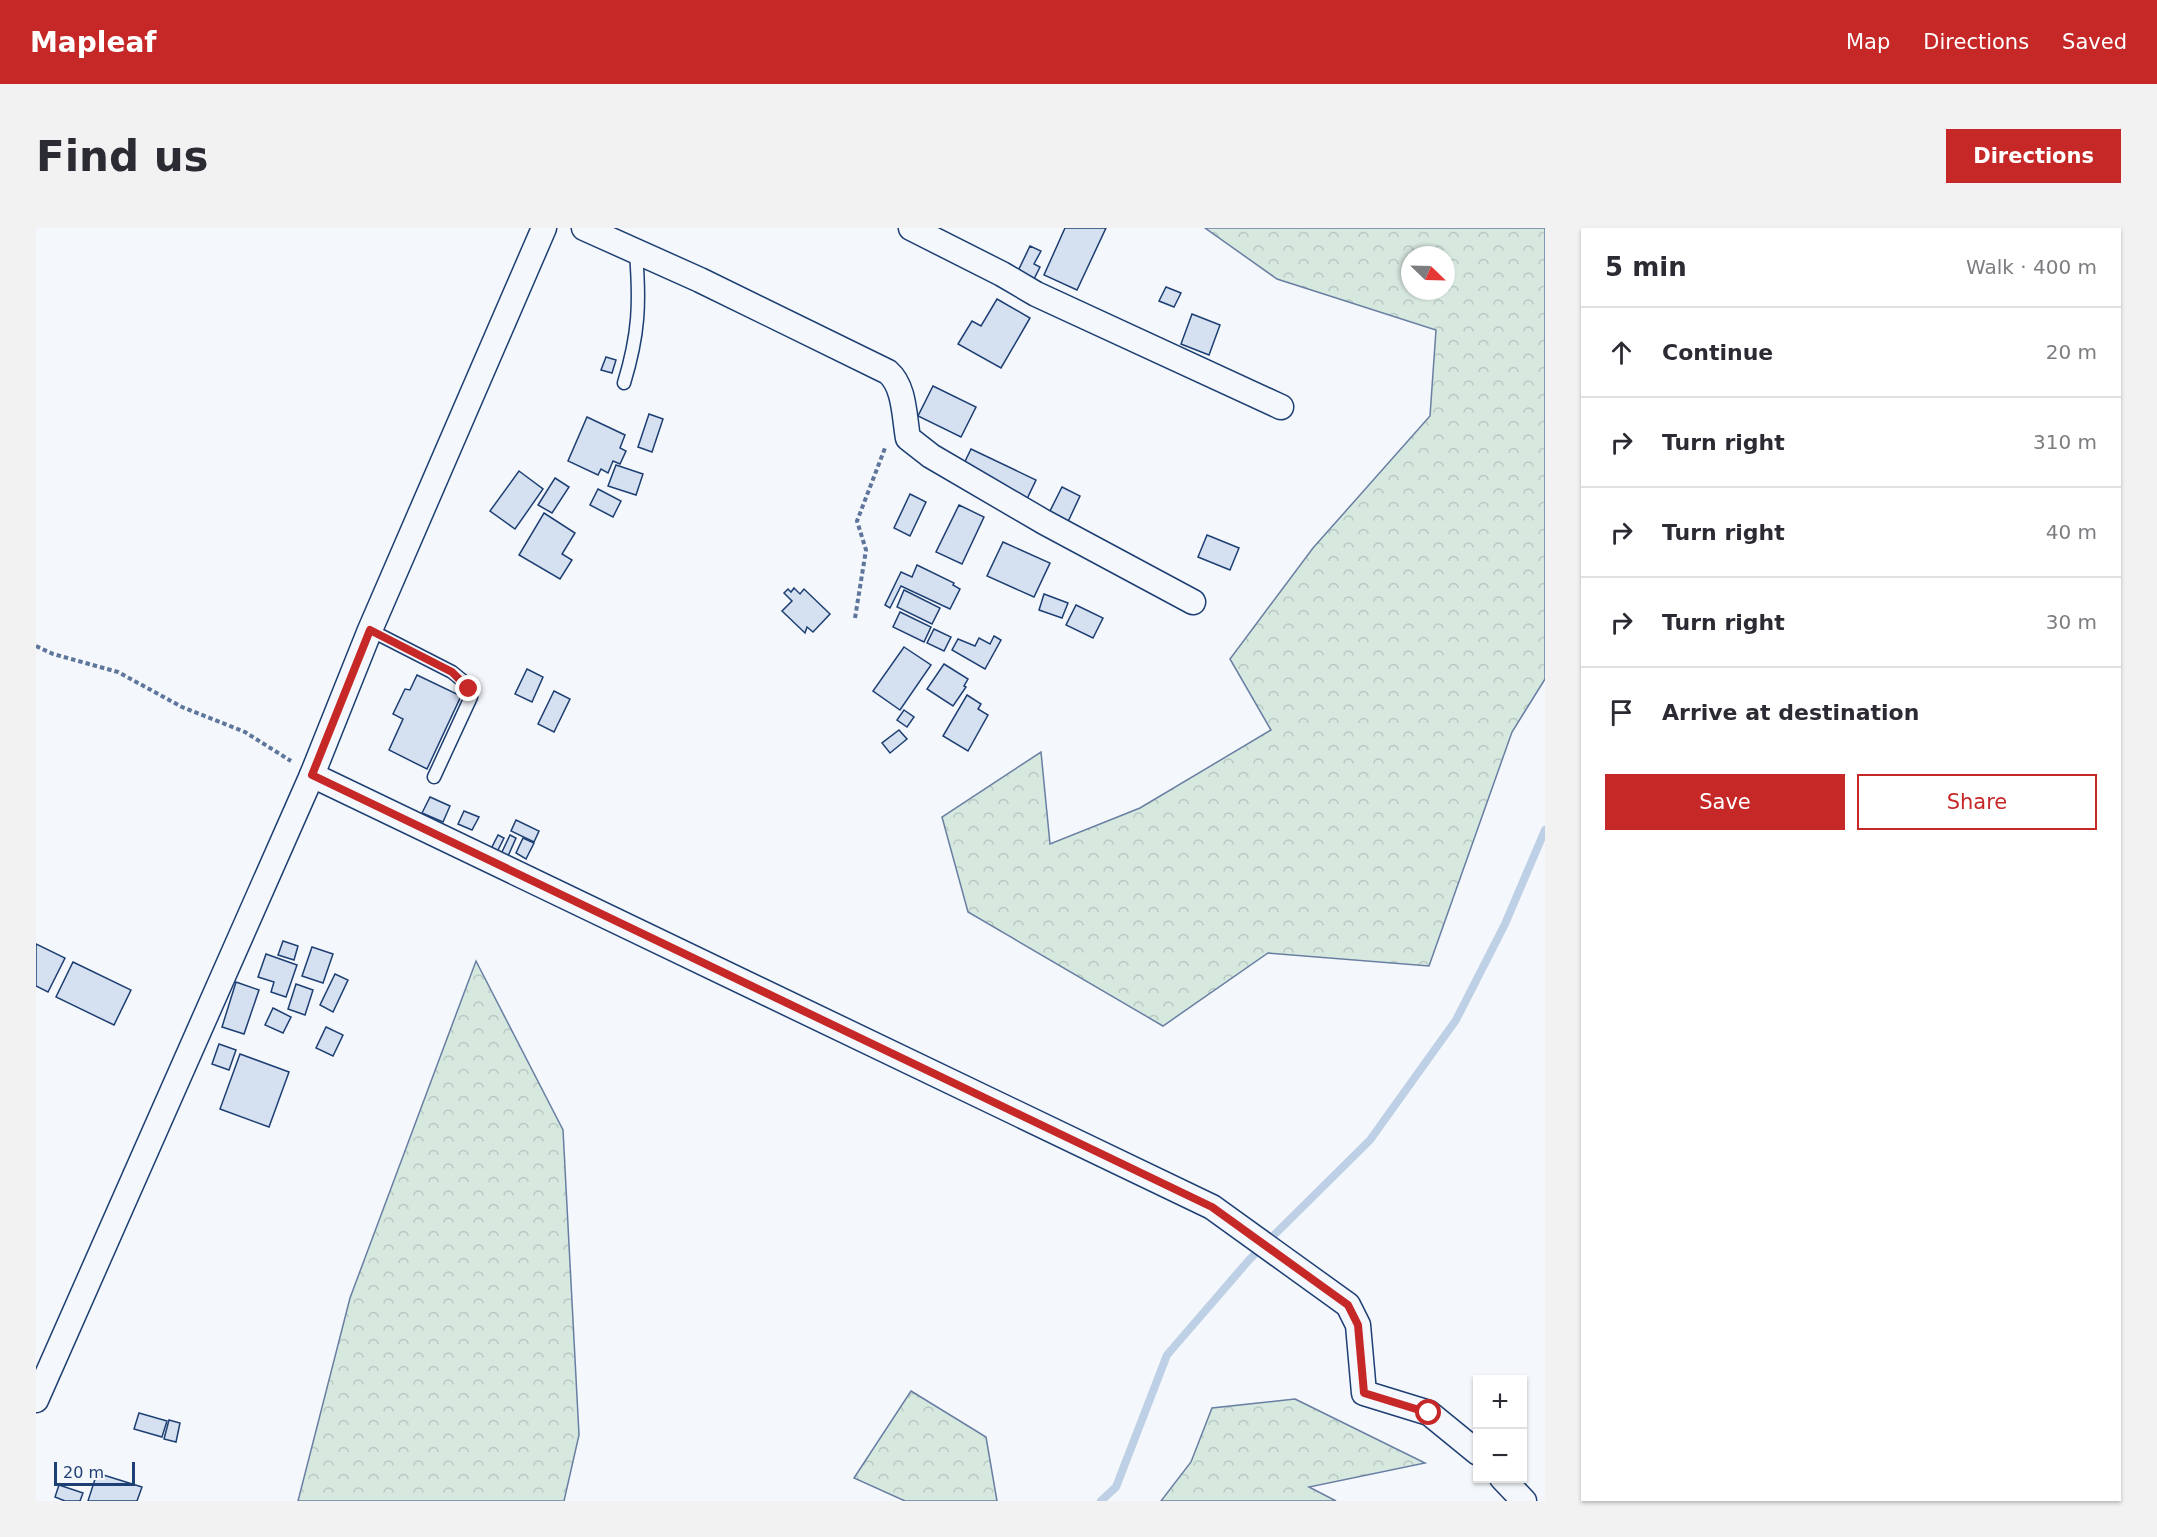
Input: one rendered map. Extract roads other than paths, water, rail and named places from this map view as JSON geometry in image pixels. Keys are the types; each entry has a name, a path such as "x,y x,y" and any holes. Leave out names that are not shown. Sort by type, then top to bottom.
{"street":[{"path":"36,1400 312,775 370,630 544,228"},
{"path":"584,228 700,280 888,372 895,379 899,390 908,438 931,456 1044,522 1193,602"},
{"path":"911,228 1002,274 1036,294 1281,407"},
{"path":"312,775 1212,1207 1348,1305 1358,1325 1364,1393 1429,1413 1473,1449"},
{"path":"1506,1483 1524,1501"}],"lane":[{"path":"624,382 634,348 638,317 636,253"},
{"path":"370,630 452,672 469,689 471,697 434,777"}],"waterway":[{"path":"1101,1501 1116,1487 1167,1355 1249,1260 1370,1140 1456,1020 1505,924 1545,830"}]}
